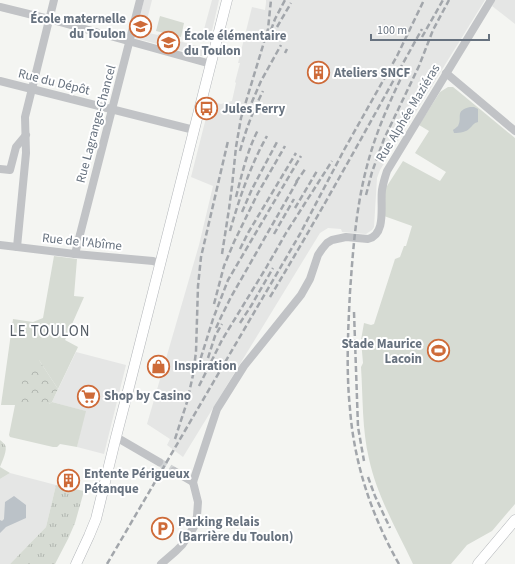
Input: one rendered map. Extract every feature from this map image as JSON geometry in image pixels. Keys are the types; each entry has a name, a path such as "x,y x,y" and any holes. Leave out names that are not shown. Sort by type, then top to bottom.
{"main road":[{"path":"76,564 96,518 227,0"},
{"path":"478,564 515,520"}],"street":[{"path":"17,247 26,153 25,117 54,0"},
{"name":"Rue Lagrange-Chancel","path":"75,254 140,0"},
{"name":"Rue Alphée Maziéras","path":"192,482 217,409 244,366 302,295 322,248 332,240 346,237 364,239 371,238 379,231 381,222 382,190 387,171 491,0"},
{"path":"0,7 211,64"},
{"path":"446,73 515,131"},
{"name":"Rue du Dépôt","path":"0,81 194,130"},
{"path":"0,169 10,170 16,147 26,135"},
{"name":"Rue de l'Abîme","path":"0,245 153,261 161,264"},
{"path":"116,437 159,462"},
{"path":"161,564 176,551 188,536 194,527 197,516 198,502 192,482 174,471"}],"shaded area":[{"name":"École élémentaire du Toulon","path":"144,0 152,0 144,32 179,39 179,41 207,49 205,57 135,38"},
{"path":"212,0 219,0 211,35 203,33"},
{"path":"266,0 485,0 380,170 377,178 374,227 366,234 342,232 341,229 328,228 320,233 183,457 167,445 170,439 147,424 199,245 213,186 191,177 209,106 216,105 217,103 221,104 232,101 240,63 238,63 252,7 265,10"},
{"path":"495,0 515,0 515,24 492,6"},
{"path":"470,107 478,109 478,122 465,131 454,133 453,130 459,123 460,112"},
{"path":"76,352 126,365 104,454 77,447 85,411 52,402"},
{"path":"10,473 56,485 46,527 10,564 0,564 0,479"},
{"path":"14,496 26,505 26,518 6,527 0,533 0,520 2,521 4,519 5,502"}],"green space":[{"path":"160,16 184,23 181,37 156,31"},
{"name":"Stade Maurice Lacoin","path":"448,87 453,87 515,138 515,504 492,531 467,545 451,564 413,564 382,500 369,459 363,413 361,367 363,363 361,340 364,323 371,325 374,324 395,259 400,257 404,246 406,246 412,226 384,216 385,186 387,186 403,161 440,181 446,172 415,153 429,131 419,125 440,92"},
{"path":"54,256 77,259 74,296 84,297 65,340 78,347 58,389 39,360 49,404 52,402 86,411 77,447 60,444 57,447 53,447 10,437 9,435 15,405 1,405 13,319 33,322 43,318"},
{"path":"39,360 58,389 52,402 49,404 19,404 23,374"},
{"path":"0,440 5,444 6,449 0,467"},
{"path":"0,467 10,473 0,479"},
{"path":"56,485 84,491 75,523 55,564 10,564 46,527"}],"tunnel":[{"path":"159,462 174,471"}],"railway":[{"path":"222,254 241,118 268,29 271,0"},
{"path":"271,30 285,0"},
{"path":"107,564 300,234 344,150 397,56 424,0"},
{"path":"422,37 443,0"},
{"path":"366,195 372,172 384,139 419,66 433,30 449,0"},
{"path":"277,27 291,3"},
{"path":"270,297 422,29"},
{"path":"248,111 261,81 281,45"},
{"path":"285,53 287,49"},
{"path":"399,564 389,546 373,509 360,469 352,429 348,380 348,350 352,260 363,181 378,132 402,76"},
{"path":"240,151 250,120 263,91"},
{"path":"236,197 248,154 258,130"},
{"path":"230,231 246,182 267,136"},
{"path":"175,439 187,402 193,375 196,352 198,286 201,257 228,141"},
{"path":"242,212 252,189 277,142"},
{"path":"214,304 224,266 234,242 258,193 285,146"},
{"path":"240,249 296,153"},
{"path":"198,367 213,319 228,280 301,156"},
{"path":"199,386 222,340 286,233 332,161"},
{"path":"296,182 306,168"},
{"path":"295,208 317,171"},
{"path":"216,328 231,297 299,178"},
{"path":"274,234 294,199"},
{"path":"240,323 273,268"},
{"path":"354,312 358,427 364,461"},
{"path":"208,358 215,336 222,324"},
{"path":"368,477 390,528"}],"place":[{"name":"École maternelle du Toulon","path":"141,26"},
{"name":"École élémentaire du Toulon","path":"169,43"},
{"name":"Ateliers SNCF","path":"318,73"},
{"name":"Jules Ferry","path":"206,109"},
{"name":"Stade Maurice Lacoin","path":"438,351"},
{"name":"Inspiration","path":"159,366"},
{"name":"Shop by Casino","path":"89,396"},
{"name":"Entente Périgueux Pétanque","path":"69,481"},
{"name":"Parking Relais (Barrière du Toulon)","path":"162,529"}],"district":[{"name":"LE TOULON","path":"50,331"}]}
